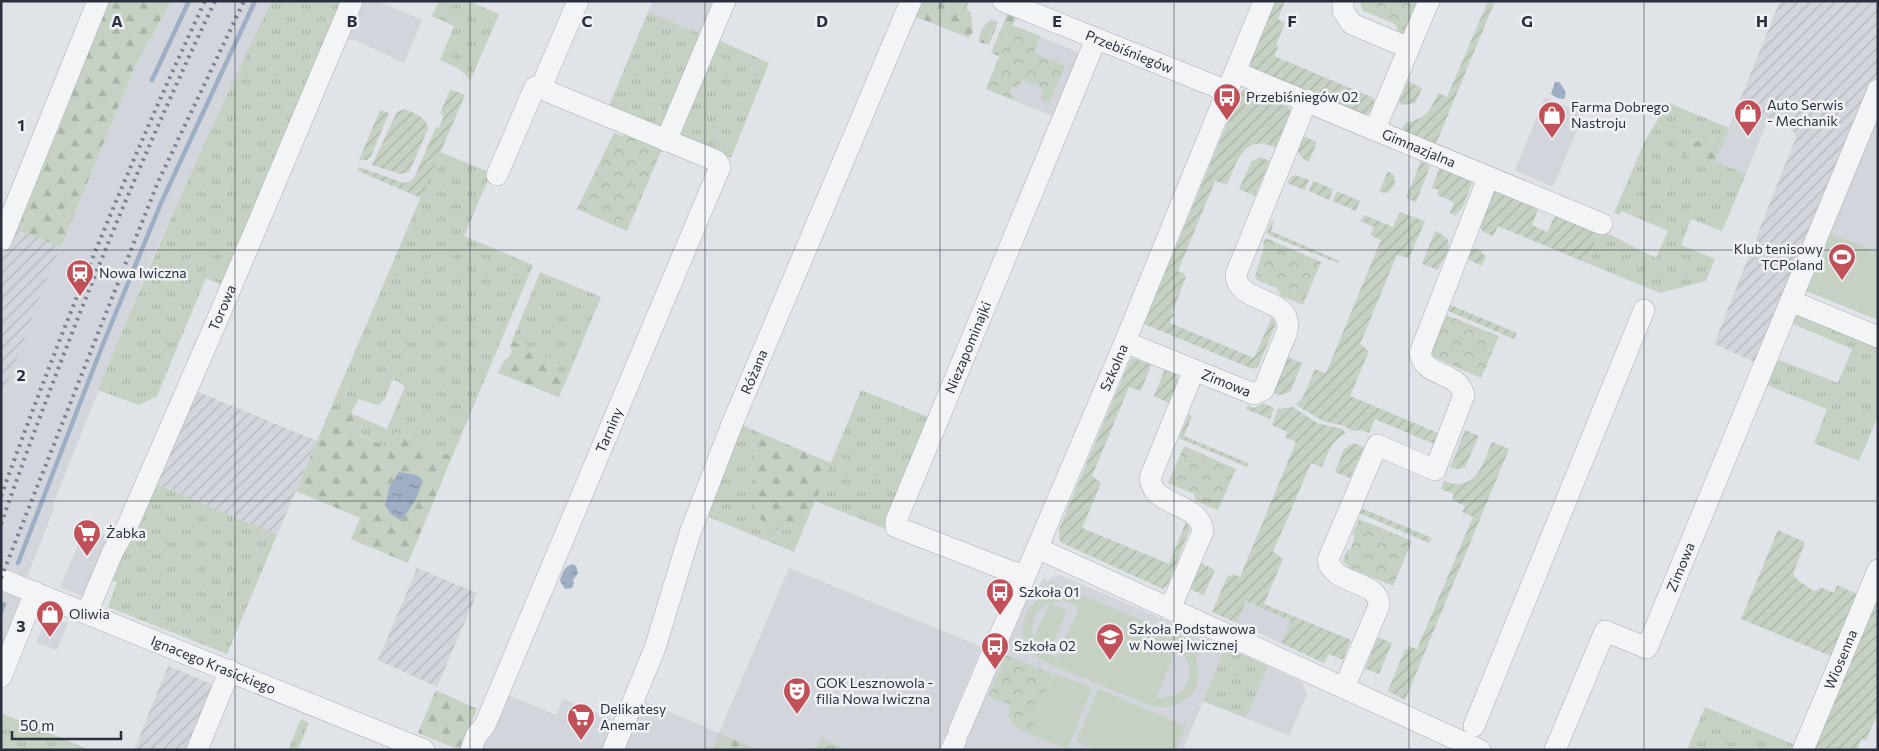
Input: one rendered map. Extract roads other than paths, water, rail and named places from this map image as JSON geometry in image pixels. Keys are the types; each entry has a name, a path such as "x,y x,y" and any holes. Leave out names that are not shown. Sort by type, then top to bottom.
{"street":[{"path":"1,240 98,1"},
{"name":"Torowa","path":"87,613 218,318 352,1"},
{"path":"497,175 535,86 544,86 545,78 578,1"},
{"path":"666,140 724,1"},
{"name":"Różana","path":"613,750 655,648 690,533 732,424 911,1"},
{"name":"Przebiśniegów","path":"1003,1 1227,91"},
{"name":"Szkolna","path":"955,740 1126,342 1264,1"},
{"path":"1343,1 1342,11 1352,24 1409,48"},
{"path":"1375,129 1429,1"},
{"name":"Niezapominajki","path":"1026,576 896,527 896,522 1096,39"},
{"name":"Gimnazjalna","path":"1235,72 1307,100 1488,178 1602,224"},
{"name":"Tarniny","path":"471,750 476,736 486,725 720,164 717,161 549,92 544,86"},
{"path":"1878,90 1790,301 1878,337"},
{"name":"Zimowa","path":"1170,609 1203,531 1202,525 1194,514 1155,491 1150,478 1194,370 1254,394 1264,389 1288,329 1286,317 1275,306 1243,290 1236,279 1236,274 1307,100"},
{"path":"1344,688 1379,606 1379,601 1372,591 1338,574 1330,566 1328,560 1377,446 1434,470 1464,395 1457,381 1428,367 1421,358 1421,346 1488,178"},
{"name":"Zimowa","path":"1555,750 1605,631 1647,648 1790,301"},
{"path":"1474,726 1644,310"},
{"path":"1126,342 1194,370"},
{"path":"1037,548 1480,750"},
{"name":"Wiosenna","path":"1803,750 1878,570"},
{"name":"Ignacego Krasickiego","path":"1,579 424,750"},
{"path":"1,677 35,592"},
{"path":"197,750 230,670"}],"water":[{"path":"1555,82 1559,82 1565,90 1564,99 1557,98 1551,94"},
{"path":"399,472 416,475 423,480 414,502 400,520 391,514 385,505 390,486"},
{"path":"573,564 576,566 578,573 573,580 572,588 565,589 560,581 565,568"}],"waterway":[{"path":"152,80 189,1"},
{"path":"18,563 103,344 161,203 255,1"},
{"path":"1,612 4,604"}],"railway":[{"path":"1,496 97,246 205,1"},
{"path":"1,524 101,260 156,130 215,1"},
{"path":"1,578 158,182 244,1"}],"place":[{"name":"Przebiśniegów 02","path":"1227,121"},
{"name":"Auto Serwis - Mechanik","path":"1748,137"},
{"name":"Farma Dobrego Nastroju","path":"1552,139"},
{"name":"Klub tenisowy TCPoland","path":"1842,281"},
{"name":"Nowa Iwiczna","path":"80,297"},
{"name":"Żabka","path":"87,557"},
{"name":"Szkoła 01","path":"1000,616"},
{"name":"Oliwia","path":"50,638"},
{"name":"Szkoła Podstawowa w Nowej Iwicznej","path":"1110,661"},
{"name":"Szkoła 02","path":"995,670"},
{"name":"GOK Lesznowola - filia Nowa Iwiczna","path":"797,715"},
{"name":"Delikatesy Anemar","path":"581,741"}]}
